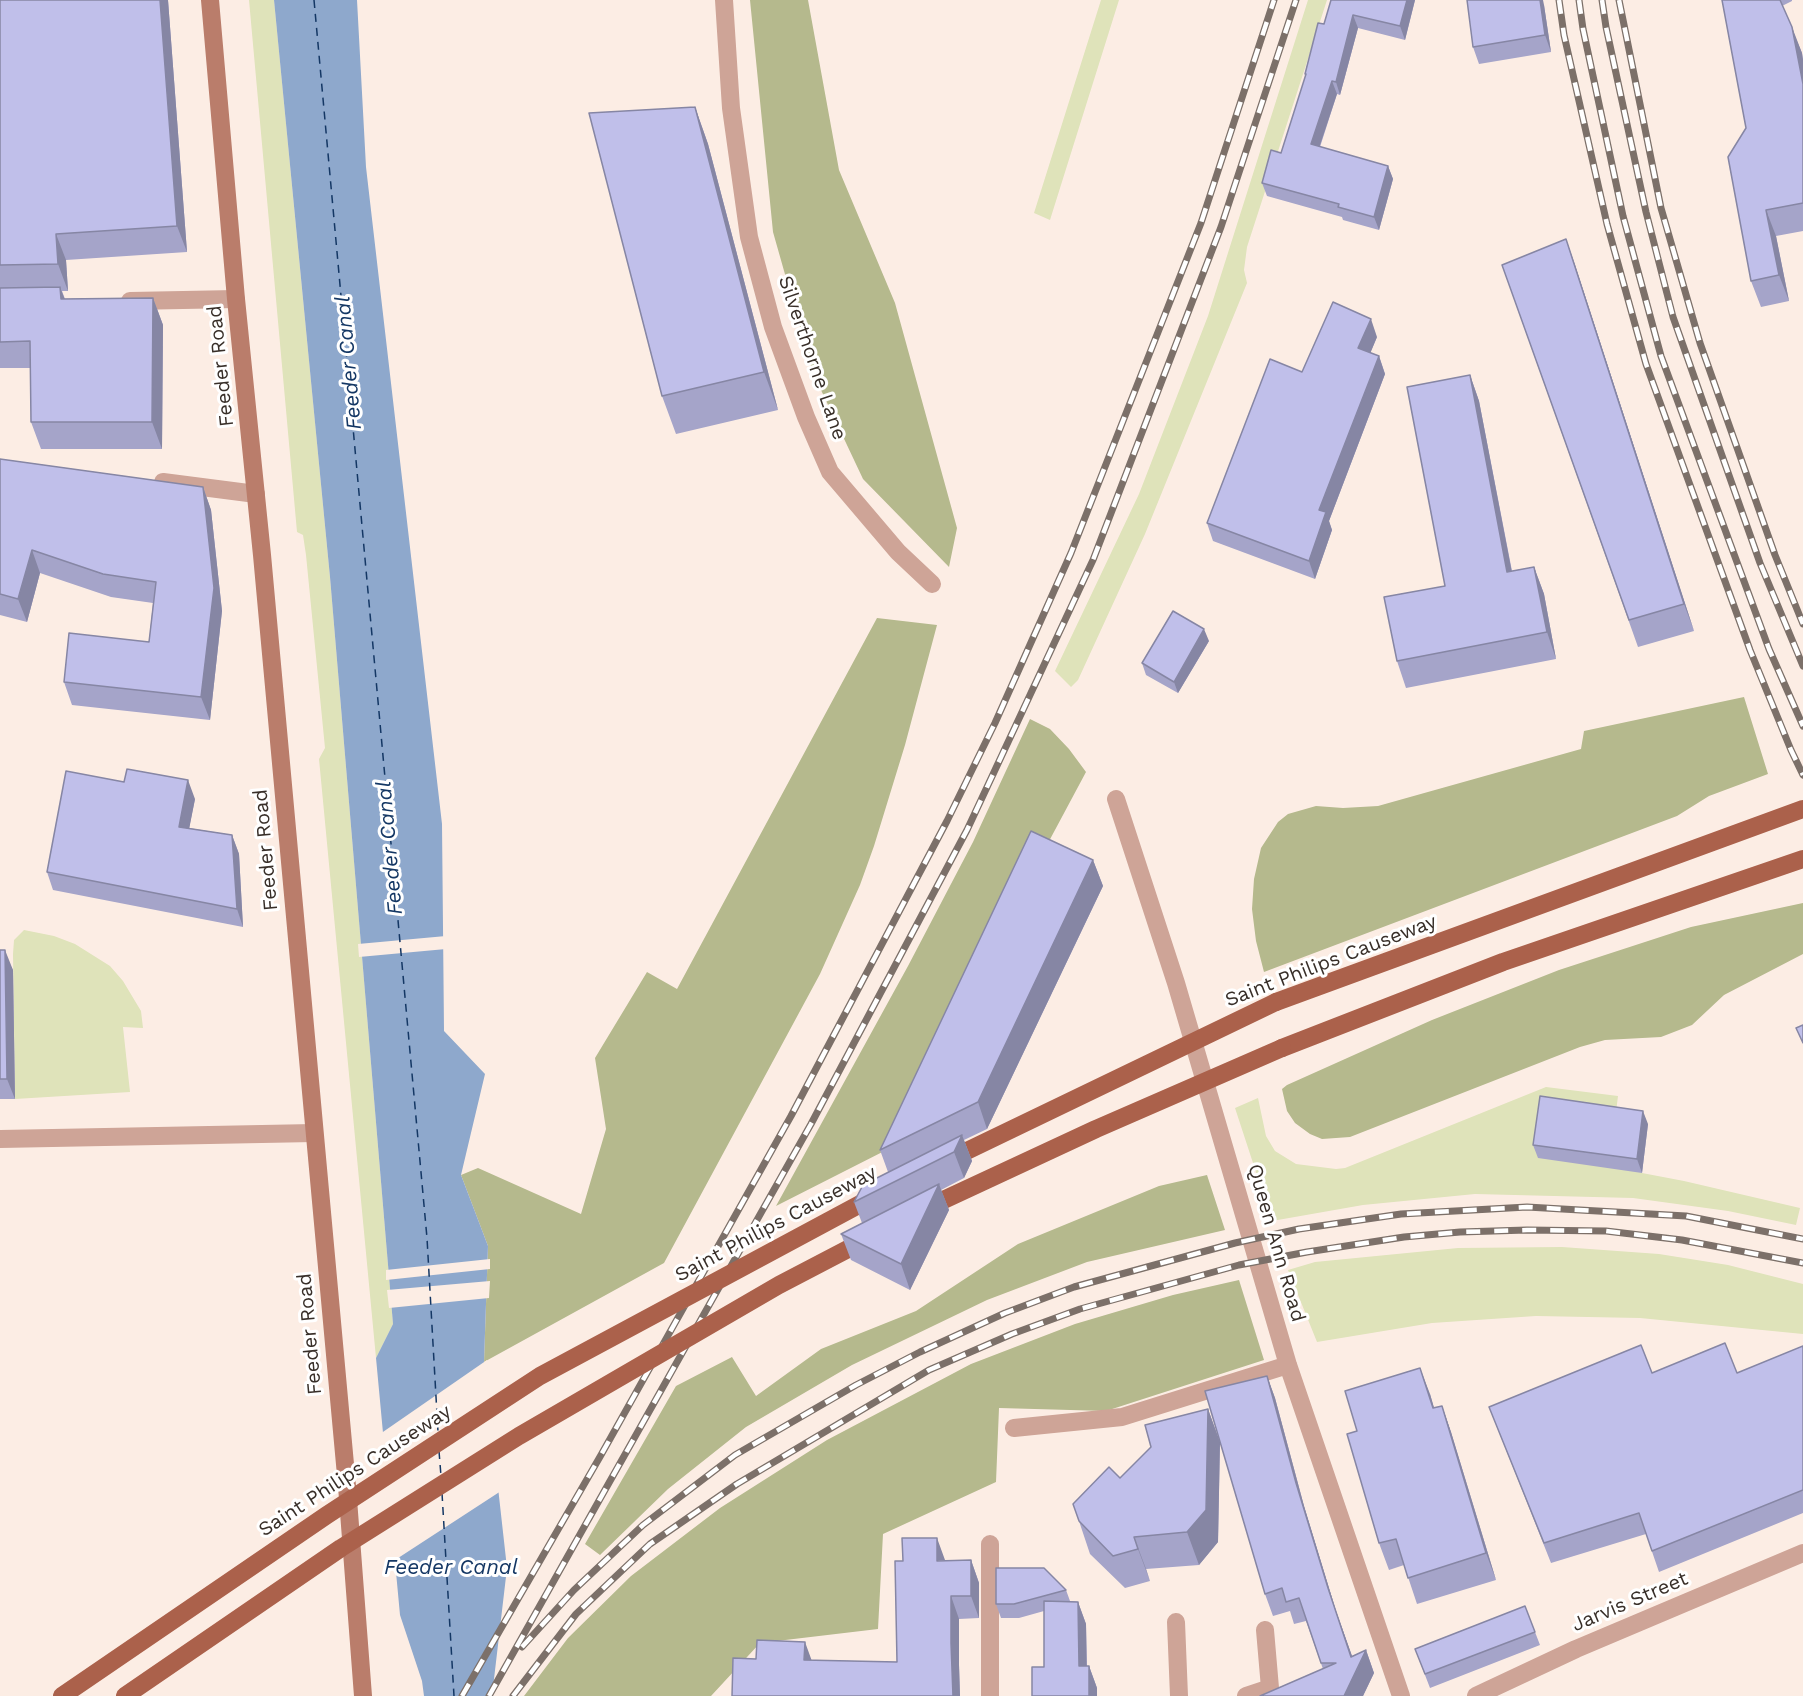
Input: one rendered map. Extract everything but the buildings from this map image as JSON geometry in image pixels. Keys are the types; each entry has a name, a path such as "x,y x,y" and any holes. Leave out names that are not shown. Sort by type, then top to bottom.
{"main road":[{"name":"Saint Philips Causeway","path":"936,1165 1276,1002 1795,812"},
{"path":"902,1221 1096,1129 1282,1048 1503,962 1803,859"},
{"name":"Saint Philips Causeway","path":"62,1696 317,1522 540,1376 895,1186"},
{"path":"125,1696 341,1548 519,1436 779,1285 882,1231"}],"street":[{"name":"Feeder Road","path":"210,0 347,1486 363,1696"},
{"name":"Silverthorne Lane","path":"724,0 731,108 749,237 773,327 806,417 830,472 898,552 932,584"},
{"path":"118,301 236,299"},
{"path":"151,480 256,494"},
{"name":"Queen Ann Road","path":"1116,799 1176,983 1288,1365 1401,1696"},
{"path":"0,1140 314,1133"},
{"path":"1014,1428 1122,1417 1288,1365"},
{"path":"990,1544 990,1696"},
{"name":"Jarvis Street","path":"1476,1696 1576,1649 1803,1553"},
{"path":"1176,1622 1179,1696"},
{"path":"1246,1696 1269,1688 1265,1630"}],"green space":[{"path":"249,0 274,0 330,577 393,1324 376,1358 319,759 325,748 306,555 303,535 297,532"},
{"path":"750,0 808,0 839,170 895,303 957,528 949,567 863,479 813,373 773,232"},
{"path":"1101,0 1119,0 1050,220 1034,213"},
{"path":"1308,0 1327,0 1247,247 1244,270 1247,283 1145,534 1078,680 1071,687 1055,671 1139,494 1208,316"},
{"path":"877,618 937,625 905,745 874,846 860,885 820,974 664,1263 484,1362 488,1246 461,1175 478,1168 581,1214 606,1129 595,1058 647,972 677,989"},
{"path":"1744,697 1768,774 1709,796 1677,816 1264,972 1256,941 1252,909 1254,879 1261,848 1278,822 1288,814 1316,806 1343,808 1378,806 1581,749 1584,731"},
{"path":"1030,719 1050,729 1086,772 1040,858 908,1139 776,1206 908,966 973,842"},
{"path":"1803,903 1803,954 1724,995 1692,1025 1661,1037 1605,1040 1580,1047 1350,1137 1322,1139 1310,1134 1295,1123 1287,1111 1282,1089 1287,1085 1432,1020 1559,970 1691,927"},
{"path":"24,930 54,936 75,944 110,966 123,981 141,1011 143,1028 123,1027 130,1092 15,1099 13,954 14,940"},
{"path":"1546,1087 1618,1096 1615,1120 1642,1173 1800,1208 1796,1225 1728,1211 1633,1198 1475,1194 1363,1205 1272,1221 1235,1108 1258,1098 1266,1136 1275,1151 1296,1164 1336,1169 1345,1168"},
{"path":"1207,1175 1225,1230 1087,1262 987,1300 852,1365 746,1427 668,1489 600,1555 585,1544 676,1386 732,1357 756,1396 821,1349 916,1311 1018,1244 1159,1186"},
{"path":"1562,1247 1659,1254 1728,1265 1803,1284 1803,1334 1640,1318 1536,1316 1432,1323 1317,1342 1288,1270 1315,1262 1458,1248"},
{"path":"1239,1280 1264,1360 1106,1411 999,1408 996,1482 883,1534 878,1629 760,1643 711,1696 524,1696 568,1638 631,1576 720,1508 827,1440 971,1364 1075,1324 1173,1295"}],"water":[{"name":"Feeder Canal","path":"274,0 357,0 366,167 442,824 444,1031 485,1074 461,1175 488,1246 484,1362 507,1568 492,1696 424,1696 422,1681 400,1615 376,1358 393,1324 330,577"}],"pier":[{"path":"446,936 446,949 359,957 358,944"},
{"path":"490,1259 490,1269 386,1280 386,1270"},
{"path":"490,1281 489,1298 389,1308 387,1290"},
{"path":"487,1360 501,1491 392,1562 380,1434"}],"ferry route":[{"path":"314,0 427,1238 438,1432"},
{"path":"439,1451 441,1476"},
{"path":"442,1493 454,1696"}],"railway":[{"path":"462,1696 601,1455 791,1116 947,821 995,723 1071,553 1201,223 1274,0"},
{"path":"489,1696 811,1124 967,830 1093,560 1221,227 1296,0"},
{"path":"1559,0 1564,35 1607,224 1646,364 1750,650 1803,775"},
{"path":"1579,0 1583,29 1623,216 1661,356 1769,649 1803,726"},
{"path":"1602,0 1646,212 1673,317 1760,563 1803,666"},
{"path":"1619,0 1661,208 1700,343 1775,555 1803,624"},
{"path":"522,1647 574,1590 643,1525 735,1455 856,1385 920,1352 1005,1313 1074,1287 1235,1243 1299,1229 1401,1214 1527,1207 1686,1216 1803,1239"},
{"path":"513,1696 576,1614 650,1544 737,1484 929,1370 1012,1334 1080,1309 1239,1265 1404,1237 1460,1232 1606,1231 1682,1240 1803,1263"}]}
